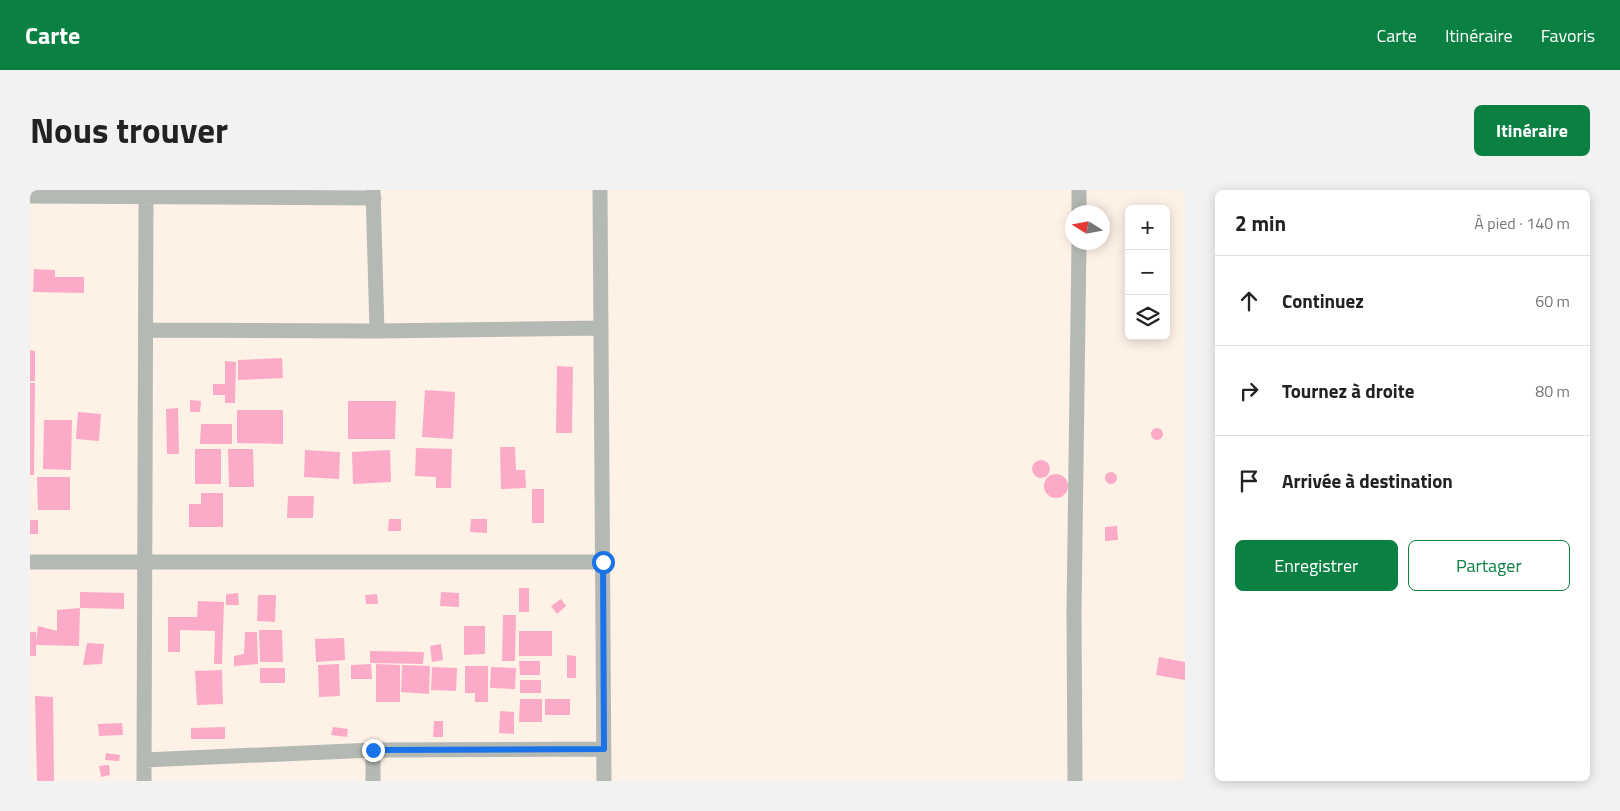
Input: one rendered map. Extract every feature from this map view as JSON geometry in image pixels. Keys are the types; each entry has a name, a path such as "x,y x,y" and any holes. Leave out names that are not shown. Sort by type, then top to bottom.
{"street":[{"path":"600,190 604,781"},
{"path":"1079,190 1079,205"},
{"path":"30,196 146,198 373,194 377,331"},
{"path":"144,781 146,198"},
{"path":"1075,781 1074,612 1078,250"},
{"path":"146,330 377,331 601,328"},
{"path":"30,562 603,562"},
{"path":"144,760 373,750 604,749"},
{"path":"373,750 373,781"}],"building":[{"path":"34,269 55,270 55,277 84,277 84,293 33,292"},
{"path":"30,350 35,351 35,381 30,381"},
{"path":"282,358 283,378 238,380 238,360"},
{"path":"225,361 236,362 235,403 225,403 225,395 213,395 213,384 225,384"},
{"path":"557,366 573,367 572,433 556,433"},
{"path":"30,383 35,383 34,475 30,475"},
{"path":"425,390 455,392 453,439 422,437"},
{"path":"190,400 201,401 200,412 190,412"},
{"path":"348,401 396,401 395,439 348,439"},
{"path":"178,408 179,454 167,454 166,409"},
{"path":"237,410 283,410 283,444 237,443"},
{"path":"78,412 101,414 99,441 76,439"},
{"path":"44,420 72,420 71,470 43,469"},
{"path":"201,424 232,424 232,444 200,444"},
{"path":"1155,428 1159,428 1163,434 1159,440 1155,440 1151,436 1151,432"},
{"path":"500,447 515,447 516,470 525,470 526,488 501,489"},
{"path":"416,448 452,449 451,488 436,488 436,477 415,476"},
{"path":"195,449 221,449 221,484 195,484"},
{"path":"228,449 253,449 254,487 229,487"},
{"path":"305,450 340,452 339,479 304,477"},
{"path":"390,450 391,482 353,484 352,452"},
{"path":"1041,460 1047,463 1050,469 1047,475 1041,478 1035,475 1032,469 1035,463"},
{"path":"1113,472 1116,473 1116,483 1109,484 1106,483 1105,476 1106,473"},
{"path":"1056,474 1064,478 1068,486 1064,494 1056,498 1048,494 1044,486 1048,478"},
{"path":"37,477 70,477 70,510 38,510"},
{"path":"532,489 544,489 544,523 532,523"},
{"path":"201,493 223,493 223,527 189,527 189,504 201,504"},
{"path":"288,496 314,496 313,518 287,518"},
{"path":"389,519 401,519 401,531 388,531"},
{"path":"471,519 487,519 487,533 470,532"},
{"path":"30,520 38,520 38,534 30,534"},
{"path":"1117,526 1118,540 1105,541 1105,527"},
{"path":"519,588 529,588 529,612 519,612"},
{"path":"80,592 124,593 124,609 80,608"},
{"path":"441,592 459,593 459,607 440,606"},
{"path":"238,593 239,605 226,605 226,594"},
{"path":"377,594 378,604 366,604 365,595"},
{"path":"258,595 276,595 275,622 257,621"},
{"path":"561,599 566,606 557,614 551,606"},
{"path":"198,601 224,602 222,664 214,664 215,631 180,630 180,652 168,652 168,617 197,617"},
{"path":"80,608 79,646 36,645 36,656 30,656 30,632 36,632 36,643 38,626 57,631 57,610"},
{"path":"503,615 516,615 515,661 502,661"},
{"path":"464,626 485,626 485,654 464,655"},
{"path":"259,630 282,630 283,662 260,662"},
{"path":"519,631 552,631 552,656 519,656"},
{"path":"245,632 257,632 258,664 234,666 234,656 244,654"},
{"path":"344,638 345,660 316,662 315,639"},
{"path":"87,643 104,644 102,664 83,665"},
{"path":"441,644 443,660 432,662 430,646"},
{"path":"370,651 424,652 423,664 370,663"},
{"path":"567,655 576,656 576,678 567,678"},
{"path":"1159,657 1185,662 1185,680 1156,675"},
{"path":"519,661 540,661 540,675 520,675"},
{"path":"339,664 340,696 319,697 318,665"},
{"path":"371,664 372,679 351,679 351,665"},
{"path":"376,664 400,665 400,702 376,702"},
{"path":"402,665 430,666 429,694 401,692"},
{"path":"465,666 488,666 488,702 475,702 475,693 465,693"},
{"path":"432,667 457,668 456,691 431,690"},
{"path":"491,667 516,668 515,689 490,688"},
{"path":"260,668 285,668 285,683 260,683"},
{"path":"222,670 223,704 197,705 195,671"},
{"path":"520,680 541,680 541,693 520,693"},
{"path":"35,696 53,697 54,781 37,781"},
{"path":"520,699 542,699 542,722 519,722"},
{"path":"545,699 570,699 570,715 545,715"},
{"path":"500,711 514,712 514,734 499,733"},
{"path":"434,721 443,721 443,737 433,737"},
{"path":"122,723 123,735 99,736 98,724"},
{"path":"225,727 225,739 191,739 191,728"},
{"path":"333,727 348,729 347,737 331,735"},
{"path":"106,753 120,755 119,761 105,760"},
{"path":"109,765 110,775 101,777 99,766"}],"route":[{"path":"373,750 604,749 603,562"}]}
